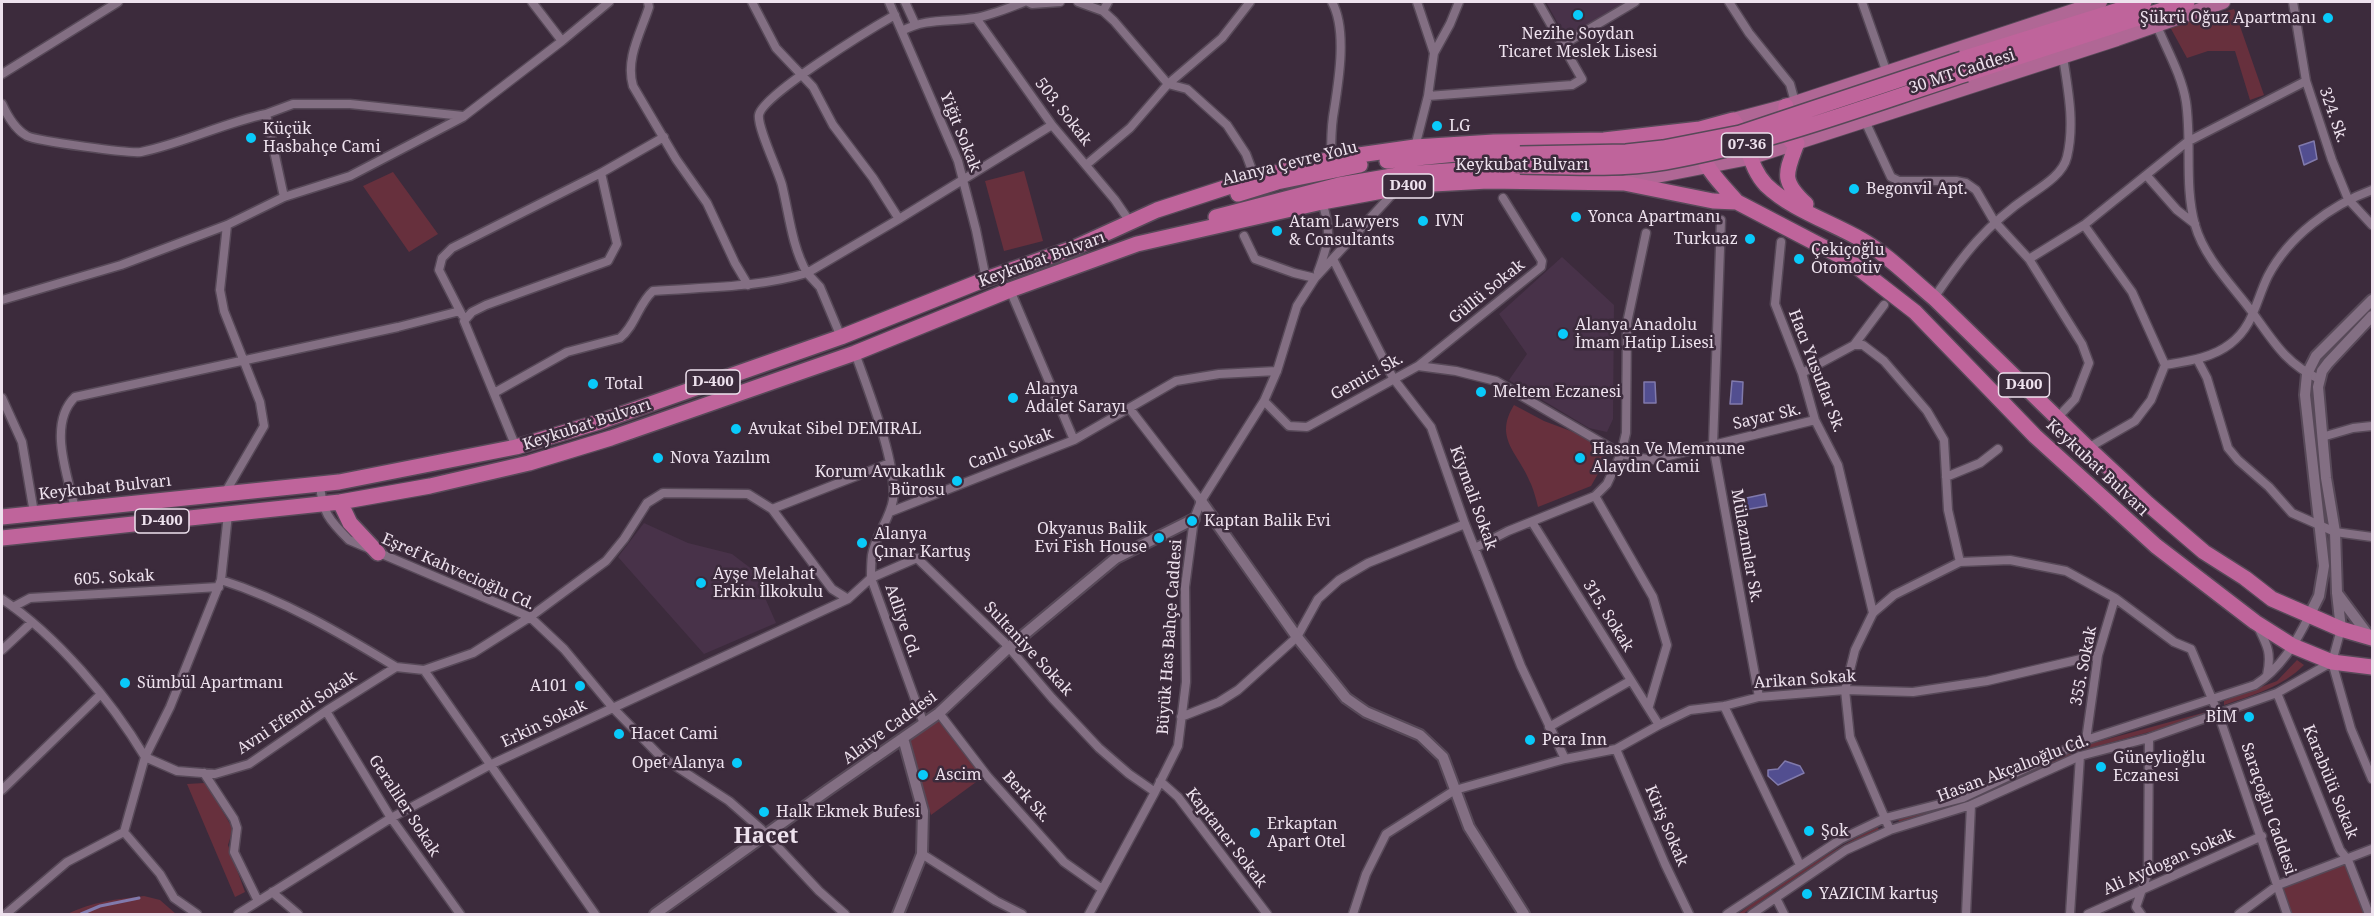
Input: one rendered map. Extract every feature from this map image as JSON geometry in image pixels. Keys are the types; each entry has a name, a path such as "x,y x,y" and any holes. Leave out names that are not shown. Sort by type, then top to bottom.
{"highway":[{"path":"1964,67 2144,2"},
{"path":"1964,67 2187,2"},
{"name":"Keykubat Bulvarı","path":"1520,160 1663,148 1740,133 1964,67"},
{"path":"1791,104 1784,129 1791,141 1797,143 1788,166 1788,179 1794,193 1824,221"},
{"name":"D400","path":"1076,247 1156,210 1255,178 1331,159 1415,147 1494,142 1604,140 1700,129 1733,120"},
{"name":"Keykubat Bulvarı","path":"1733,120 1746,141 1749,158 1764,183 1777,195 1864,241 1934,298 2088,448 2204,552 2245,578 2272,599 2341,629 2371,637"},
{"path":"1700,129 1699,148 1709,166 1737,202"},
{"path":"1644,179 1653,171 1657,156 1653,145 1645,135"},
{"name":"Alanya Çevre Yolu","path":"1076,247 1193,207 1277,182 1353,166 1456,154 1520,160"},
{"name":"Alanya Çevre Yolu","path":"1137,244 1230,212 1339,185 1404,174 1520,160"},
{"name":"Keykubat Bulvarı","path":"340,502 430,486 529,463 611,438 855,353 1010,290 1137,244 1400,186 1488,181 1624,183 1713,201 1737,202 1848,260 1914,312 2035,436 2156,546 2255,622 2293,646 2332,662 2373,667"},
{"name":"Keykubat Bulvarı","path":"339,482 516,447 599,422 841,337 986,279 1076,247"},
{"name":"D-400","path":"320,484 339,482"},
{"name":"Keykubat Bulvarı","path":"2,517 320,484"},
{"path":"340,502 350,523 378,553"},
{"name":"D-400","path":"2,538 340,502"}],"main road":[{"name":"30 MT Caddesi","path":"1733,120 1791,104 2100,2"},
{"name":"30 MT Caddesi","path":"1624,183 1749,158 2063,57 2223,2"}],"street":[{"path":"2,74 118,2"},
{"path":"532,2 562,41"},
{"path":"2,300 121,265 227,225 284,197 350,176 463,117 609,2"},
{"path":"648,2 649,7 637,40 630,76 633,86 707,203 748,285"},
{"path":"752,2 776,48 813,87 833,125 873,178 899,219"},
{"name":"Yiğit Sokak","path":"889,2 958,161 986,279"},
{"path":"905,2 915,24"},
{"path":"902,31 915,24 976,18 1026,2 1032,4 1060,2"},
{"path":"1078,2 1103,11 1168,84 1187,89 1227,125 1246,154 1255,178"},
{"path":"1103,11 1108,2"},
{"path":"1086,165 1130,128 1168,84 1222,38 1250,2"},
{"path":"1331,159 1332,119 1337,96 1340,33 1336,10 1332,2"},
{"path":"1417,2 1434,53"},
{"path":"1415,147 1428,96 1434,53 1459,2"},
{"path":"1428,96 1572,85 1582,79 1538,2"},
{"path":"1564,44 1635,2"},
{"path":"1729,2 1749,33 1790,84 1791,104"},
{"path":"1862,2 1887,73"},
{"name":"324. Sk.","path":"2293,2 2306,81 2332,160 2348,199 2373,225"},
{"path":"841,337 820,287 807,273 798,253 777,167 759,120 761,109 802,75 894,15"},
{"name":"503. Sokak","path":"976,18 1052,125 1130,222"},
{"path":"2157,26 2186,99 2187,167 2195,224 2218,268 2280,351 2298,369 2319,379"},
{"path":"1934,298 1962,255 1994,221 2050,182 2067,159 2072,119 2063,57"},
{"path":"2029,259 2084,225 2187,142 2306,81"},
{"path":"2,104 8,117 26,136 139,153 293,104 350,104 463,117"},
{"path":"266,114 284,197"},
{"path":"1865,121 1891,177 1899,181 1966,183 1976,190 1994,221 2029,259 2082,344 2089,363 2075,399 2058,417"},
{"path":"494,393 567,352 620,338 628,332 653,291 748,285 782,281 807,273 1052,125"},
{"path":"516,447 460,311 439,270 442,258 453,248 601,173 664,137"},
{"path":"464,321 472,312 486,306 608,261 617,244 601,173"},
{"path":"2147,176 2177,210 2195,224"},
{"name":"Büyük Has Bahçe Caddesi","path":"1089,915 1178,746 1186,682 1185,587 1194,519 1201,501 1264,401 1277,371 1297,306 1315,278 1400,186"},
{"path":"2165,365 2197,359 2232,343 2254,314 2268,276 2279,259 2310,226 2348,199 2373,190"},
{"name":"Güllü Sokak","path":"1418,366 1540,267 1542,261 1503,198"},
{"path":"1244,236 1255,259 1315,278 1327,245 1329,224 1322,202"},
{"name":"Mülazımlar Sk.","path":"1721,220 1713,445 1759,696"},
{"path":"225,494 264,426 260,402 224,311 220,290 227,225"},
{"path":"2084,225 2132,292 2165,365 2151,400 2135,421 2088,448"},
{"path":"1475,548 1508,531 1595,496 1607,484 1621,454 1626,433 1627,323 1646,232"},
{"name":"Hacı Yusuflar Sk.","path":"1781,242 1775,304 1802,373 1815,420 1838,465 1873,613"},
{"name":"Kiymali Sokak","path":"1333,259 1394,378 1431,427 1465,524 1521,666 1565,759"},
{"path":"1010,290 1074,440"},
{"path":"2309,616 2319,596 2324,566 2305,395 2307,374 2316,356 2373,300"},
{"path":"1802,373 1854,345 1884,305"},
{"path":"75,509 59,428 66,409 75,398 242,359 398,327 460,311"},
{"path":"2373,316 2328,363 2319,379 2322,437 2335,532 2341,629 2332,662 2351,729 2373,779"},
{"path":"1854,345 1863,345 1884,361 1927,411 1944,440 1948,510 1960,562 1894,595 1873,613 1855,650 1845,690 1850,737 1890,830"},
{"name":"Adliye Cd.","path":"855,353 871,396 890,463 893,497 890,512 872,555 871,578 919,716 924,724"},
{"path":"2197,359 2207,378 2228,448 2238,460 2269,487 2292,513 2335,532 2373,537"},
{"name":"Gemici Sk.","path":"1264,401 1289,426 1307,428 1418,366 1456,371 1496,381 1621,454"},
{"name":"Canlı Sokak","path":"890,512 1074,440 1176,381 1219,374 1277,371"},
{"path":"2,398 22,442 34,513"},
{"path":"1130,409 1201,501 1297,637 1346,698 1366,712 1420,735 1443,757 1469,827 1524,915"},
{"name":"Sayar Sk.","path":"1621,454 1652,460 1815,420"},
{"path":"2322,437 2353,428 2373,426"},
{"path":"1946,477 1980,463 1998,449"},
{"path":"772,509 890,463"},
{"path":"339,482 340,502"},
{"path":"320,484 322,503"},
{"path":"220,583 246,588 320,621 396,667 424,670 472,653 530,617 606,561 624,539 647,503 663,493 748,494 772,509 832,589 848,599"},
{"path":"1595,496 1653,597 1667,645 1649,706"},
{"name":"Eşref Kahvecioğlu Cd.","path":"322,503 333,524 349,540 530,617 564,649 613,708 660,756 729,801 761,829 819,891 845,915"},
{"path":"6,915 67,862 124,832 145,757 170,707 220,583 228,514"},
{"name":"Alaiye Caddesi","path":"655,915 939,713 1008,648 1116,558 1194,519"},
{"name":"315. Sokak","path":"1532,522 1659,725"},
{"path":"1181,717 1219,702 1238,690 1297,637 1318,598 1339,579 1368,563 1465,524"},
{"name":"Sultaniye Sokak","path":"871,578 917,558 1008,648 1099,748 1128,774 1155,792"},
{"name":"Saraçoğlu Caddesi","path":"1960,562 2010,560 2066,571 2115,598 2174,642 2191,649 2218,713 2262,836 2287,915"},
{"name":"Erkin Sokak","path":"238,915 391,818 492,764 848,599 871,578"},
{"name":"605. Sokak","path":"13,607 30,598 220,583"},
{"path":"2337,593 2371,637"},
{"name":"355. Sokak","path":"2086,740 2098,655 2115,598"},
{"path":"2,599 70,659 128,728 145,757"},
{"name":"Hasan Akçalıoğlu Cd.","path":"1727,915 1841,839 1885,818 1963,798 2086,740 2255,686 2266,678 2293,646 2309,616"},
{"path":"2255,622 2271,659 2266,678"},
{"path":"2,650 31,623"},
{"name":"Arikan Sokak","path":"1353,915 1366,874 1386,834 1455,790 1565,759 1616,749 1690,710 1724,706 1759,696 1845,690 1913,692 1987,681 2098,655"},
{"name":"Hasan Akçalıoğlu Cd.","path":"1752,915 1846,850 1890,830 1971,806 2079,756 2149,738 2277,693 2332,662"},
{"name":"Avni Efendi Sokak","path":"145,757 177,771 215,774 249,764 326,711 396,667"},
{"path":"424,670 492,764 595,915"},
{"path":"1549,727 1630,681"},
{"name":"Karabülü Sokak","path":"2277,693 2340,850 2348,860 2369,915"},
{"path":"2,789 101,694"},
{"path":"1724,706 1800,865"},
{"name":"Geraliler Sokak","path":"326,711 391,818 460,915"},
{"name":"Berk Sk.","path":"939,713 988,777 1064,862 1102,889"},
{"path":"898,915 922,854 923,811 903,738"},
{"path":"2141,915 2136,907 2148,872 2149,738"},
{"name":"Kiriş Sokak","path":"1616,749 1689,915"},
{"path":"2070,915 2079,756"},
{"path":"204,773 234,819 237,828 234,852 258,901"},
{"name":"Kaptaner Sokak","path":"1160,781 1178,797 1267,915"},
{"path":"1966,915 1971,806"},
{"path":"124,832 160,874 174,897 197,915"},
{"name":"Ali Aydogan Sokak","path":"2088,915 2262,836"},
{"path":"2239,915 2278,885 2373,849"},
{"path":"922,854 1022,915"},
{"path":"272,892 298,915"},
{"path":"1776,898 1784,915"}],"shaded area":[{"name":"Nezihe Soydan Ticaret Meslek Lisesi","path":"1546,2 1625,2 1574,34 1561,29"},
{"path":"2234,9 2264,95 2250,100 2235,51 2208,51 2187,58 2170,27"},
{"path":"2314,141 2317,159 2304,165 2299,146"},
{"path":"1024,171 1043,241 1004,251 985,181"},
{"path":"393,172 438,234 409,252 363,186"},
{"name":"Alanya Anadolu İmam Hatip Lisesi","path":"1562,257 1614,305 1613,419 1607,432 1589,428 1509,380 1527,354 1499,314"},
{"path":"1732,381 1743,382 1742,404 1730,404"},
{"path":"1644,382 1655,382 1656,403 1644,403"},
{"path":"1514,405 1544,421 1584,436 1607,458 1591,486 1538,507 1531,484 1507,437 1508,417"},
{"path":"1765,494 1767,506 1738,511 1737,500"},
{"name":"Ayşe Melahat Erkin İlkokulu","path":"644,523 688,543 732,554 753,570 776,623 704,654 618,557"},
{"path":"2297,660 2304,665 2286,679 2267,690 2224,705 2224,701 2277,681"},
{"path":"2206,712 2208,716 2087,749 1970,802 1899,822 1898,818 1967,799 2086,745"},
{"path":"939,718 983,777 931,815 908,740"},
{"path":"1785,761 1800,766 1804,773 1778,785 1768,776 1768,770 1778,769"},
{"path":"204,783 233,829 228,845 245,892 235,897 187,784"},
{"path":"1878,827 1879,831 1826,859 1743,914 1738,914 1824,857"},
{"path":"2348,862 2367,914 2289,914 2281,887"},
{"path":"144,896 160,900 176,914 67,914 95,904"}],"waterway":[{"path":"81,914 100,906 139,898"}],"place":[{"name":"Nezihe Soydan Ticaret Meslek Lisesi","path":"1578,15"},
{"name":"Şükrü Oğuz Apartmanı","path":"2328,18"},
{"name":"LG","path":"1437,126"},
{"name":"Küçük Hasbahçe Cami","path":"251,138"},
{"name":"Begonvil Apt.","path":"1854,189"},
{"name":"Yonca Apartmanı","path":"1576,217"},
{"name":"IVN","path":"1423,221"},
{"name":"Atam Lawyers & Consultants","path":"1277,231"},
{"name":"Turkuaz","path":"1750,239"},
{"name":"Çekiçoğlu Otomotiv","path":"1799,259"},
{"name":"Alanya Anadolu İmam Hatip Lisesi","path":"1563,334"},
{"name":"Total","path":"593,384"},
{"name":"Meltem Eczanesi","path":"1481,392"},
{"name":"Alanya Adalet Sarayı","path":"1013,398"},
{"name":"Avukat Sibel DEMIRAL","path":"736,429"},
{"name":"Nova Yazılım","path":"658,458"},
{"name":"Hasan Ve Memnune Alaydın Camii","path":"1580,458"},
{"name":"Korum Avukatlık Bürosu","path":"957,481"},
{"name":"Kaptan Balik Evi","path":"1192,521"},
{"name":"Okyanus Balik Evi Fish House","path":"1159,538"},
{"name":"Alanya Çınar Kartuş","path":"862,543"},
{"name":"Ayşe Melahat Erkin İlkokulu","path":"701,583"},
{"name":"Sümbül Apartmanı","path":"125,683"},
{"name":"A101","path":"580,686"},
{"name":"BİM","path":"2249,717"},
{"name":"Hacet Cami","path":"619,734"},
{"name":"Pera Inn","path":"1530,740"},
{"name":"Opet Alanya","path":"737,763"},
{"name":"Güneylioğlu Eczanesi","path":"2101,767"},
{"name":"Ascim","path":"923,775"},
{"name":"Halk Ekmek Bufesi","path":"764,812"},
{"name":"Şok","path":"1809,831"},
{"name":"Erkaptan Apart Otel","path":"1255,833"},
{"name":"YAZICIM kartuş","path":"1807,894"}],"district":[{"name":"Hacet","path":"766,837"}]}
